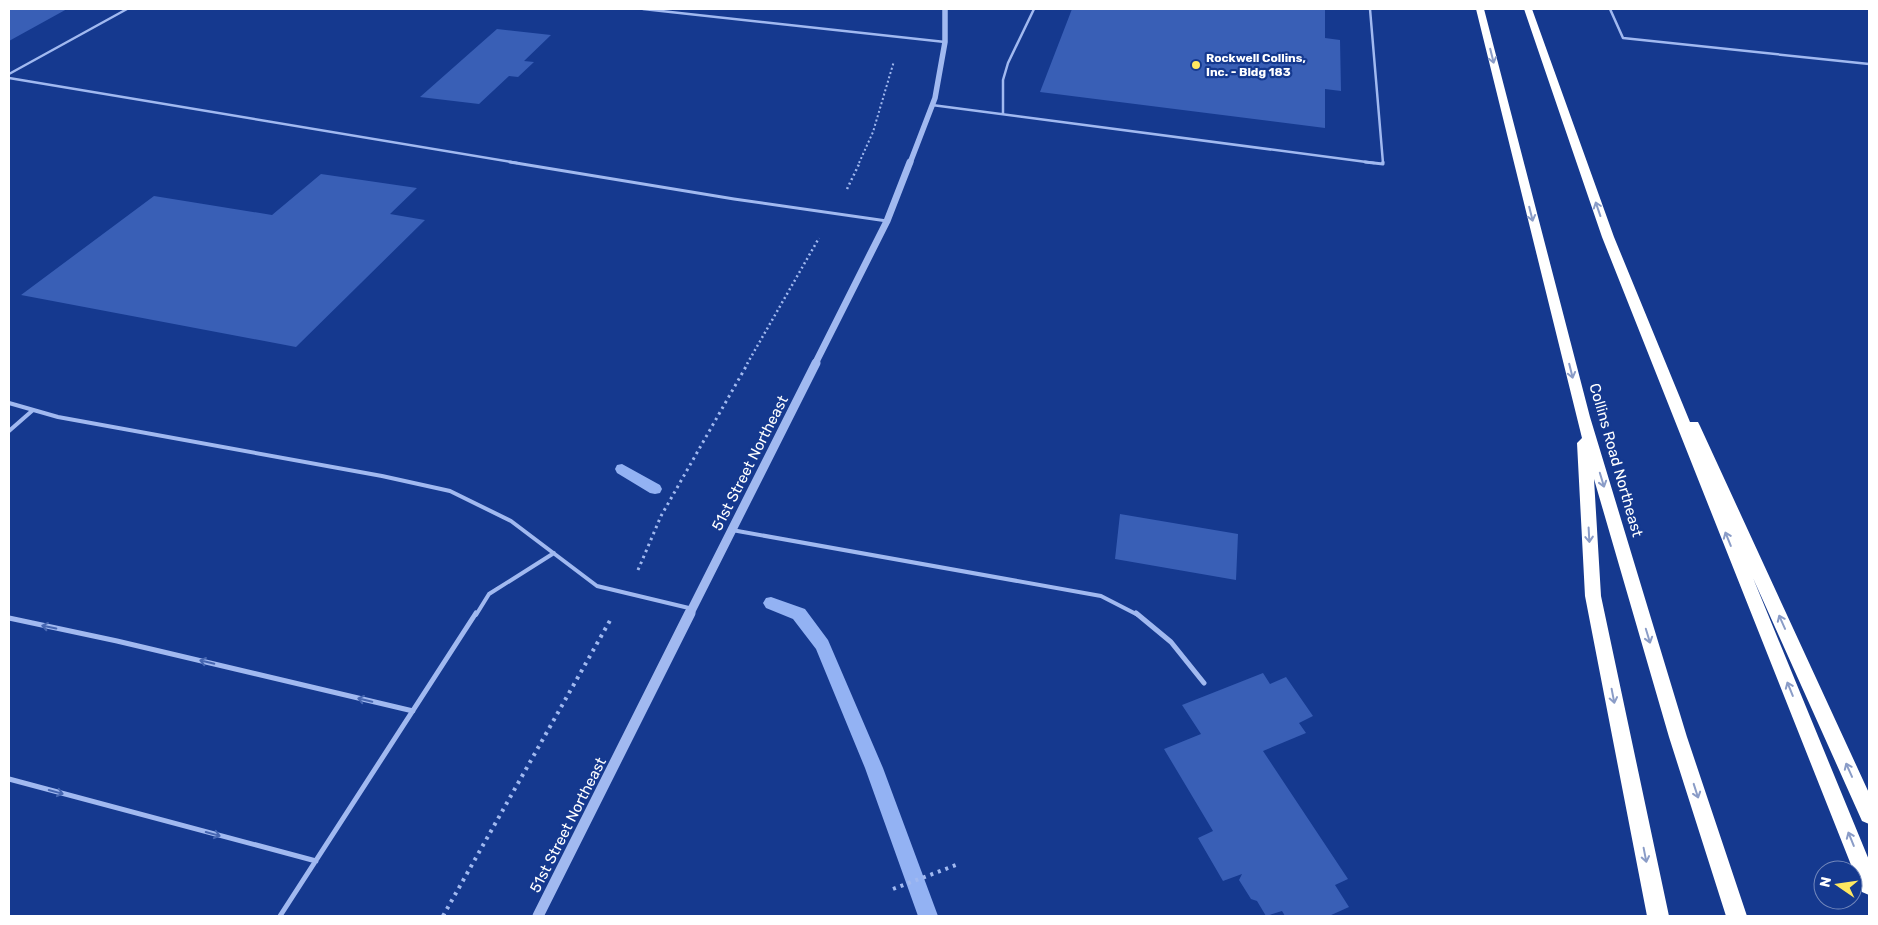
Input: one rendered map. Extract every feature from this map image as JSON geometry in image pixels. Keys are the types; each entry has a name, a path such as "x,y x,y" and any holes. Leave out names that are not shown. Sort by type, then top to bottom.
{"highway":[{"name":"Collins Road Northeast","path":"1480,9 1583,417 1678,737 1737,916"},
{"path":"1528,9 1608,237 1869,885"},
{"path":"1608,237 1869,814"},
{"path":"1583,417 1593,596 1658,916"}],"street":[{"name":"51st Street Northeast","path":"538,916 887,221 935,98 944,42 945,9"}],"lane":[{"path":"9,74 126,9"},
{"path":"643,9 944,42"},
{"path":"1003,114 1003,80 1008,63 1034,9"},
{"path":"932,105 1383,164 1370,9"},
{"path":"1610,9 1623,38 1869,64"},
{"path":"9,78 734,199 887,221"},
{"path":"9,403 58,417 382,476 450,491 511,521 597,586 692,609"},
{"path":"9,431 33,410"},
{"path":"732,530 1101,596 1124,606 1153,624 1183,654 1204,683"},
{"path":"280,916 489,594 554,553"},
{"path":"9,618 117,641 413,711"},
{"path":"9,779 316,861"}],"path":[{"path":"443,916 646,556 661,516 850,183 873,132 892,70 898,36"},
{"path":"893,889 956,865"}],"building":[{"path":"9,9 67,9 9,41"},
{"name":"Rockwell Collins, Inc. - Bldg 183","path":"1072,9 1325,9 1325,38 1340,40 1341,91 1325,89 1325,128 1040,92"},
{"path":"497,29 551,35 524,61 534,62 518,77 509,76 479,104 420,97"},
{"path":"321,174 417,188 390,214 425,220 296,347 21,295 154,196 272,215"},
{"path":"1120,514 1238,534 1236,580 1115,559"},
{"path":"1263,673 1270,684 1286,677 1313,716 1299,723 1306,733 1263,751 1348,879 1335,885 1349,907 1329,916 1285,916 1282,911 1266,916 1257,901 1251,899 1239,880 1242,874 1223,881 1198,838 1213,831 1164,749 1201,734 1182,705"}],"waterway":[{"path":"622,469 655,489"},
{"path":"771,603 799,614 822,645 874,768 928,916"}],"place":[{"name":"Rockwell Collins, Inc. - Bldg 183","path":"1196,65"}]}
